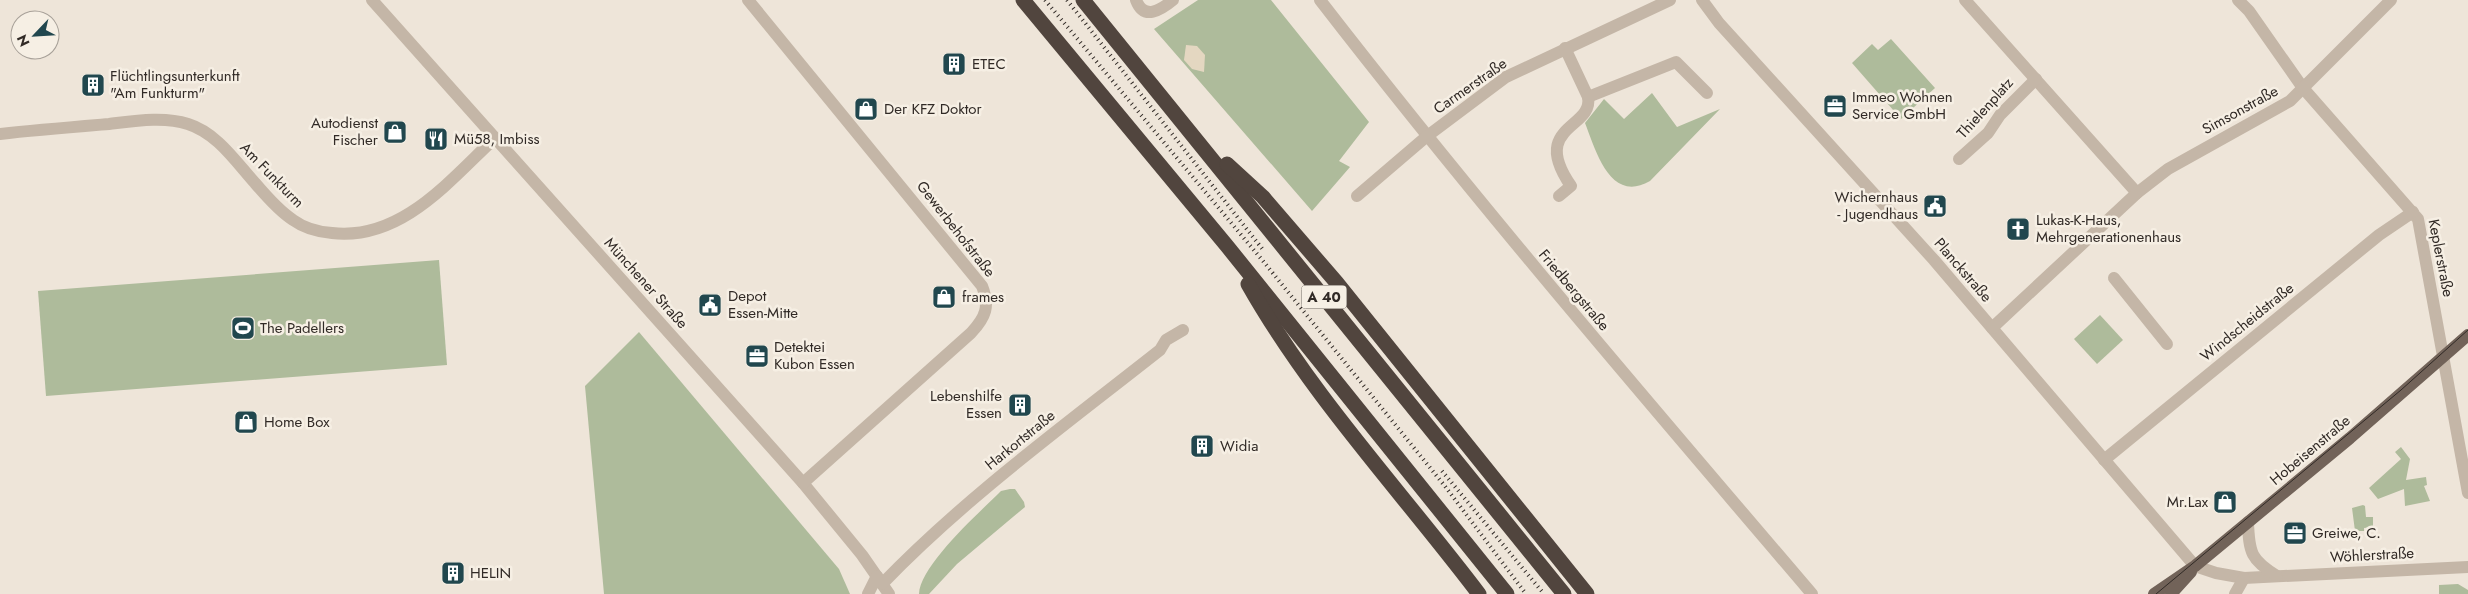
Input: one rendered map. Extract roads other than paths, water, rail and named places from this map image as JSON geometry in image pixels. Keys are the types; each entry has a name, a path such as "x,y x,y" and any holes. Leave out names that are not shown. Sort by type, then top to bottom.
{"highway":[{"name":"A 40","path":"1023,0 1227,246 1507,594"},
{"name":"A 40","path":"1084,0 1564,594"},
{"path":"1188,128 1263,197 1338,283 1587,594"},
{"path":"1227,246 1270,322 1349,434 1479,594"}],"main road":[{"name":"Hobeisenstraße","path":"2154,594 2195,566 2350,438 2468,334"},
{"name":"Hobeisenstraße","path":"2171,594 2180,586 2195,566"}],"street":[{"name":"Münchener Straße","path":"372,0 803,483 883,585"},
{"name":"Gewerbehofstraße","path":"748,0 982,286 988,300 984,315 971,333 803,483"},
{"path":"1136,0 1144,10 1151,13 1157,12 1173,0"},
{"name":"Friedbergstraße","path":"1320,0 1426,136 1583,326 1812,594"},
{"name":"Carmerstraße","path":"1358,196 1426,136 1506,77 1670,0"},
{"name":"Planckstraße","path":"1702,0 1719,23 1934,260 2195,566"},
{"path":"1965,0 2137,193"},
{"name":"Keplerstraße","path":"2238,0 2249,10 2303,88 2413,212 2421,228 2468,493"},
{"name":"Simsonstraße","path":"1992,328 2137,193 2168,169 2290,101 2391,0"},
{"path":"1559,196 1571,186 1557,160 1558,140 1565,129 1588,110 1588,97 1565,48"},
{"path":"1588,97 1676,62 1706,93"},
{"name":"Thielenplatz","path":"1959,159 1988,133 2000,115 2036,79"},
{"name":"Am Funkturm","path":"0,134 143,120 188,123 204,130 215,139 269,199 292,220 308,229 324,233 353,234 381,229 407,216 495,138"},
{"name":"Windscheidstraße","path":"2104,460 2372,242 2413,212"},
{"path":"2114,278 2167,344"},
{"name":"Harkortstraße","path":"868,594 883,585 909,556 1008,468 1160,350 1166,340 1183,330"},
{"path":"2248,522 2250,550 2262,567 2278,576"},
{"name":"Wöhlerstraße","path":"2195,566 2216,573 2244,578 2468,567"},
{"path":"2235,594 2244,578"}],"tram line":[{"path":"2156,594 2401,390 2468,330"}],"railway":[{"path":"1045,0 1263,261 1444,485 1526,594"},
{"path":"1067,0 1264,251"},
{"path":"1442,471 1544,594"}],"place":[{"name":"ETEC","path":"954,64"},
{"name":"Flüchtlingsunterkunft \"Am Funkturm\"","path":"93,85"},
{"name":"Immeo Wohnen Service GmbH","path":"1835,106"},
{"name":"Der KFZ Doktor","path":"866,109"},
{"name":"Autodienst Fischer","path":"395,132"},
{"name":"Mü58, Imbiss","path":"436,139"},
{"name":"Wichernhaus - Jugendhaus","path":"1935,206"},
{"name":"Lukas-K-Haus, Mehrgenerationenhaus","path":"2018,229"},
{"name":"frames","path":"944,297"},
{"name":"Depot Essen-Mitte","path":"710,305"},
{"name":"The Padellers","path":"243,328"},
{"name":"Detektei Kubon Essen","path":"757,356"},
{"name":"Lebenshilfe Essen","path":"1020,405"},
{"name":"Home Box","path":"246,422"},
{"name":"Widia","path":"1202,446"},
{"name":"Mr.Lax","path":"2225,502"},
{"name":"Greiwe, C.","path":"2295,533"},
{"name":"HELIN","path":"453,573"}]}
